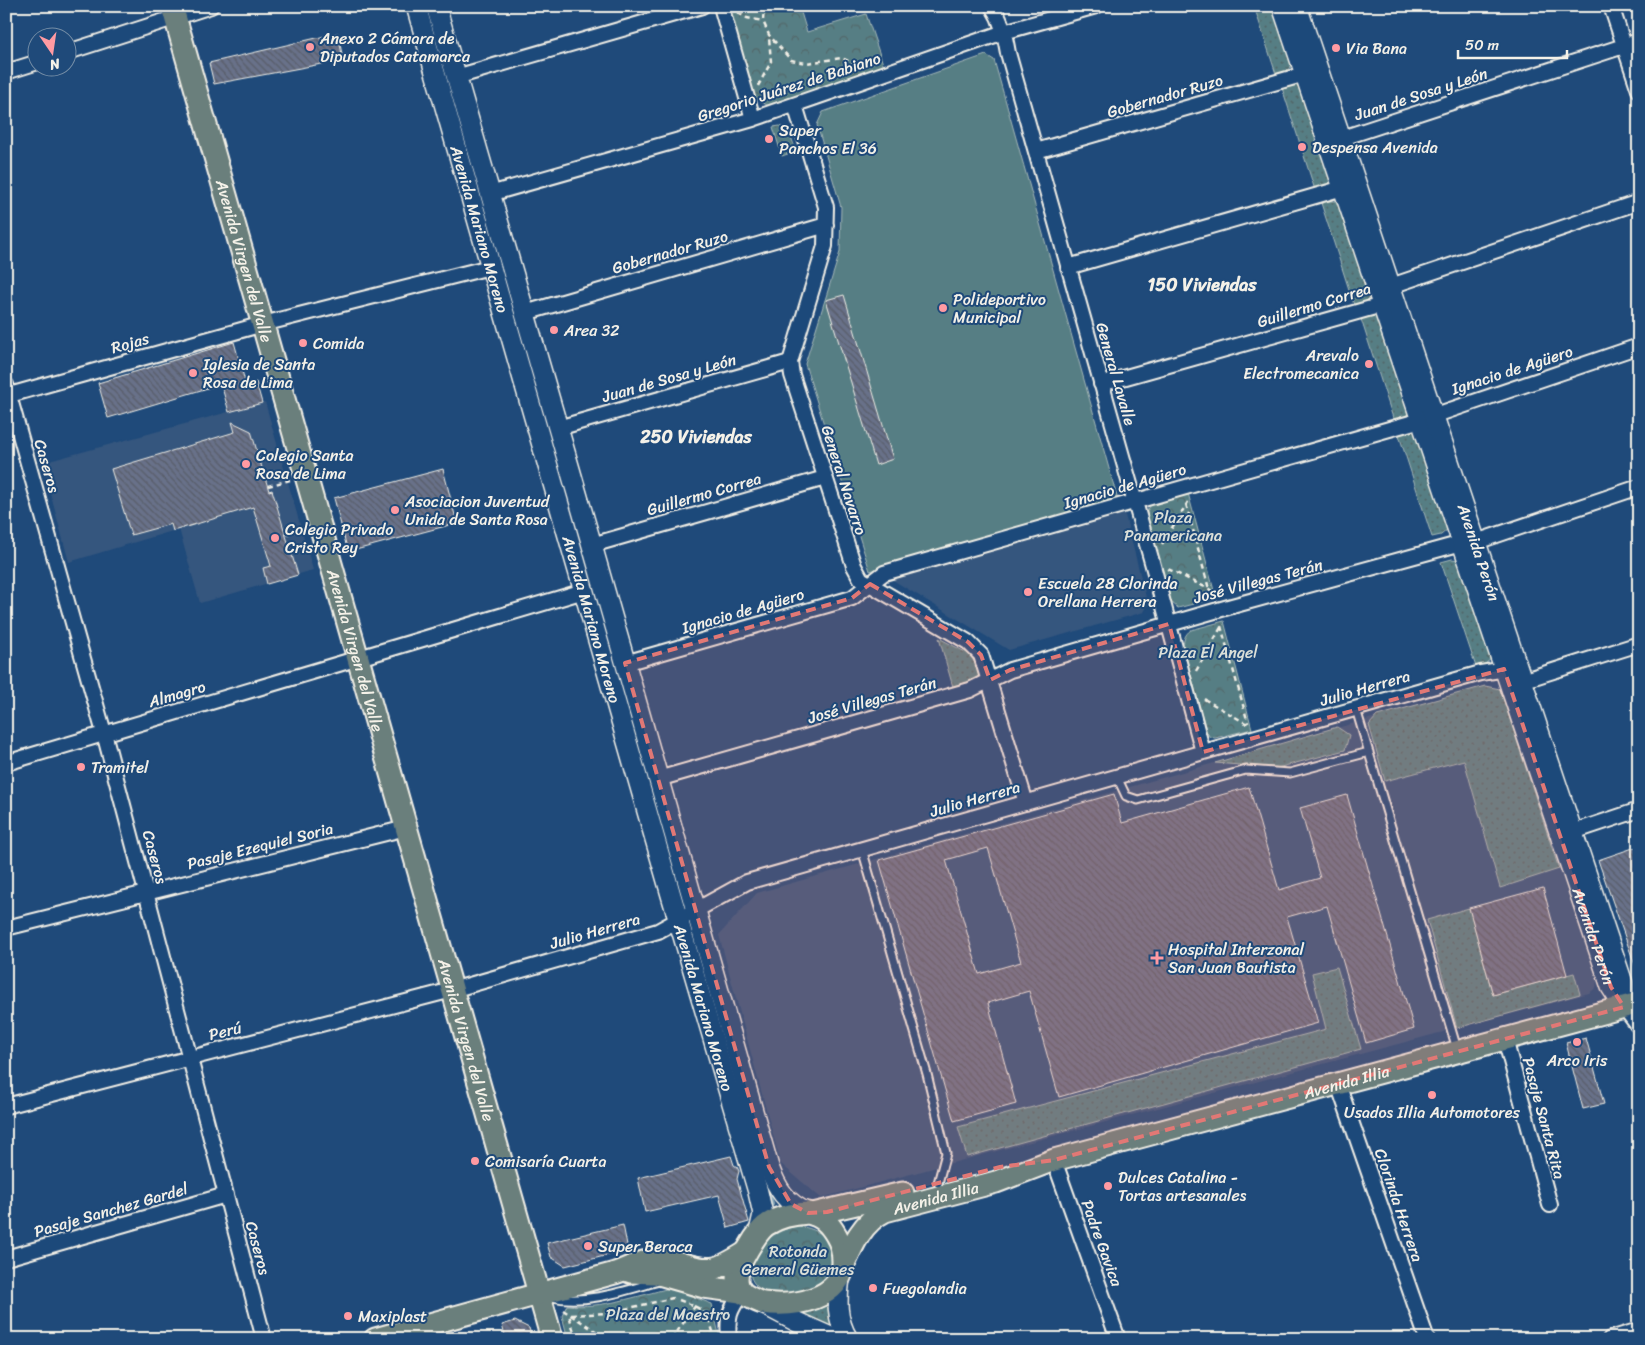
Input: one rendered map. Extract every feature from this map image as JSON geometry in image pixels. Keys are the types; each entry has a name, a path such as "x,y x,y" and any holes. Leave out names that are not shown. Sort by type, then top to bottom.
{"main road":[{"name":"Avenida Mariano Moreno","path":"416,6 758,1192 763,1214 759,1232"},
{"name":"Avenida Mariano Moreno","path":"436,6 592,544 773,1180 784,1198 810,1214"},
{"name":"Avenida Perón","path":"1282,6 1305,74 1335,141 1391,286 1427,417"},
{"name":"Avenida Perón","path":"1297,6 1335,141 1343,188 1382,304 1427,417 1566,834 1631,1005"},
{"name":"Avenida Virgen del Valle","path":"174,12 552,1339"},
{"name":"Avenida Illia","path":"842,1272 856,1239 878,1215 996,1182 1054,1160 1631,1005"},
{"name":"Avenida Illia","path":"810,1214 1000,1167 1054,1160"},
{"path":"835,1339 797,1322 748,1296 738,1277 738,1267 745,1253 759,1232 776,1219 792,1214 810,1214 825,1220 839,1239 843,1252 838,1311 842,1328 848,1339"},
{"path":"375,1339 542,1304 651,1260 662,1259 712,1270 745,1253"},
{"path":"615,1273 640,1271 655,1273 704,1287 789,1305 808,1301 822,1294 842,1272"},
{"path":"797,1322 806,1339"}],"street":[{"path":"78,48 174,12 211,6"},
{"path":"456,77 702,6"},
{"path":"721,6 753,119"},
{"name":"General Lavalle","path":"992,6 1000,18 1004,32 1008,53 1152,562 1203,752"},
{"name":"Gregorio Juárez de Babiano","path":"490,194 753,119 1004,32 1096,6"},
{"path":"1611,6 1639,90"},
{"name":"Juan de Sosa y León","path":"1335,141 1639,41"},
{"path":"6,72 28,65"},
{"name":"Gobernador Ruzo","path":"1036,151 1305,74"},
{"name":"General Navarro","path":"795,105 826,207 826,225 825,246 790,362 792,375 854,566 860,579 968,642 981,655 1026,803"},
{"path":"1068,267 1343,188"},
{"name":"Guillermo Correa","path":"1101,384 1382,304 1391,286 1639,202"},
{"name":"Gobernador Ruzo","path":"525,313 826,225"},
{"path":"263,324 490,267"},
{"name":"Rojas","path":"7,392 263,324"},
{"name":"Ignacio de Agüero","path":"626,663 852,598 884,573 1135,503 1427,417 1639,346"},
{"name":"Juan de Sosa y León","path":"558,428 790,362"},
{"name":"Caseros","path":"7,392 104,733 264,1339"},
{"name":"Guillermo Correa","path":"592,544 825,478"},
{"name":"José Villegas Terán","path":"658,779 970,690 1010,670 1232,606 1469,542 1639,487"},
{"path":"358,659 584,591"},
{"name":"Julio Herrera","path":"452,990 658,931 747,882 1481,673 1513,675 1639,644"},
{"name":"Almagro","path":"6,763 358,659"},
{"path":"1566,834 1639,810"},
{"name":"Pasaje Ezequiel Soria","path":"6,928 406,828"},
{"name":"Perú","path":"6,1106 452,990"},
{"path":"1631,1005 1639,1027"},
{"name":"Pasaje Santa Rita","path":"1505,1039 1550,1205"},
{"name":"Clorinda Herrera","path":"1338,1084 1427,1339"},
{"name":"Padre Gavica","path":"1054,1160 1118,1339"},
{"name":"Pasaje Sanchez Gardel","path":"6,1258 226,1195"},
{"path":"729,1339 728,1324 732,1307 748,1296"},
{"path":"1610,1339 1639,1330"}],"lane":[{"path":"1356,709 1457,1052"},
{"path":"1117,777 1126,796 1138,800 1246,770 1290,773 1369,752"},
{"path":"862,849 927,1074 946,1153 938,1183"},
{"path":"542,1304 560,1299 598,1297 673,1278"}],"path":[{"path":"764,6 763,21 769,35 791,60 806,64 842,58 863,68 854,71"},
{"path":"736,17 735,12 746,18 763,21"},
{"path":"756,89 770,62 769,35"},
{"path":"753,80 756,89 762,95 773,97"},
{"path":"268,486 306,476"},
{"path":"1200,483 1152,562 1209,589 1232,606 1186,688 1265,735"},
{"path":"1186,504 1209,589"},
{"path":"1221,626 1248,724"},
{"path":"672,1339 695,1306 704,1287"},
{"path":"569,1315 607,1313 672,1297 695,1306 709,1316 714,1339"},
{"path":"542,1304 562,1310 608,1339"},
{"path":"569,1315 576,1339"}],"highlighted area":[{"path":"870,584 968,642 981,655 990,680 1010,670 1169,624 1203,752 1504,669 1611,987 1624,1007 1054,1160 1000,1167 827,1212 808,1213 791,1204 769,1167 625,663 852,598"}],"shaded area":[{"path":"265,402 313,570 200,603 179,529 69,562 42,463"},
{"name":"Escuela 28 Clorinda Orellana Herrera","path":"1120,513 1125,515 1148,605 1144,612 1009,650 891,579"},
{"name":"Hospital Interzonal San Juan Bautista","path":"1485,686 1500,689 1597,980 1596,988 1589,993 821,1198 781,1164 719,935 757,893"}],"green space":[{"path":"732,6 799,6 807,32 866,14 884,67 767,105 754,98 730,10"},
{"path":"1254,6 1275,6 1292,57 1292,66 1285,72 1276,74"},
{"name":"Polideportivo Municipal","path":"986,55 994,60 1117,497 1115,502 870,571 805,364 840,252 841,207 817,125 823,112"},
{"path":"1291,85 1298,86 1303,90 1332,173 1331,182 1325,187 1315,190 1282,88"},
{"path":"780,126 789,131 796,151 782,156 773,127"},
{"path":"1337,201 1342,205 1370,297 1364,303 1354,305 1321,203"},
{"path":"1370,316 1377,317 1409,413 1403,418 1394,421 1361,319"},
{"path":"1415,431 1420,436 1448,521 1448,529 1441,535 1432,537 1398,432"},
{"name":"Plaza Panamericana","path":"1188,493 1216,598 1178,608 1171,602 1147,518 1147,511 1152,503"},
{"path":"1452,559 1458,560 1491,659 1485,664 1476,667 1441,562"},
{"name":"Plaza El Angel","path":"1224,621 1252,729 1215,738 1210,737 1207,733 1183,646 1187,633 1191,630"},
{"path":"939,638 969,654 980,671 977,679 953,687"},
{"path":"1485,686 1500,689 1559,869 1500,888 1464,760 1385,781 1369,725 1377,716"},
{"path":"1337,727 1349,735 1345,750 1277,768 1215,763"},
{"path":"1469,908 1493,995 1574,973 1580,994 1457,1028 1427,920"},
{"path":"1337,967 1361,1049 967,1157 958,1127 1326,1029 1312,973"},
{"name":"Rotonda General Güemes","path":"796,1226 816,1231 828,1240 834,1252 834,1259 828,1277 823,1285 810,1292 781,1296 763,1290 753,1282 751,1277 751,1265 756,1252 773,1235"},
{"name":"Plaza del Maestro","path":"670,1288 712,1304 720,1339 568,1339 562,1316 567,1305 580,1306 606,1303"},
{"path":"832,1296 828,1308 832,1328 793,1312"}],"building":[{"name":"Anexo 2 Cámara de Diputados Catamarca","path":"338,33 343,60 214,84 209,63"},
{"path":"844,295 893,459 876,465 826,300"},
{"path":"234,342 246,385 256,382 262,403 229,412 221,384 108,418 98,383"},
{"path":"232,422 251,431 269,491 272,490 298,575 267,584 263,568 271,566 253,507 173,531 171,524 131,535 111,469 235,432"},
{"name":"Asociacion Juventud Unida de Santa Rosa","path":"443,469 457,523 348,552 334,498"},
{"path":"1249,787 1279,890 1320,878 1300,808 1347,795 1414,1029 1366,1043 1327,906 1287,917 1318,1023 1059,1097 1029,991 988,1003 1016,1104 954,1121 879,860 1114,794 1122,823","holes":["988,848 1021,962 979,974 946,860"]},
{"path":"1639,846 1639,971 1637,971 1598,860"},
{"path":"1543,888 1567,975 1493,995 1469,908"},
{"path":"1586,1038 1604,1104 1583,1109 1566,1043"},
{"path":"731,1156 734,1165 739,1171 737,1179 749,1222 728,1228 719,1195 645,1212 638,1178"},
{"name":"Super Beraca","path":"623,1225 628,1250 565,1266 551,1257 547,1243"},
{"path":"515,1321 529,1328 532,1339 506,1339 502,1325"}],"waterway":[{"path":"426,6 656,806"},
{"path":"765,1181 772,1204"}],"place":[{"name":"Anexo 2 Cámara de Diputados Catamarca","path":"310,47"},
{"name":"Via Bana","path":"1336,48"},
{"name":"Super Panchos El 36","path":"769,139"},
{"name":"Despensa Avenida","path":"1302,147"},
{"name":"Polideportivo Municipal","path":"943,308"},
{"name":"Area 32","path":"554,330"},
{"name":"Comida","path":"303,343"},
{"name":"Arevalo Electromecanica","path":"1369,364"},
{"name":"Iglesia de Santa Rosa de Lima","path":"193,373"},
{"name":"Colegio Santa Rosa de Lima","path":"246,464"},
{"name":"Asociacion Juventud Unida de Santa Rosa","path":"395,510"},
{"name":"Colegio Privado Cristo Rey","path":"275,538"},
{"name":"Escuela 28 Clorinda Orellana Herrera","path":"1028,592"},
{"name":"Tramitel","path":"81,767"},
{"name":"Hospital Interzonal San Juan Bautista","path":"1157,958"},
{"name":"Arco Iris","path":"1577,1042"},
{"name":"Usados Illia Automotores","path":"1432,1095"},
{"name":"Comisaría Cuarta","path":"475,1161"},
{"name":"Dulces Catalina - Tortas artesanales","path":"1108,1186"},
{"name":"Super Beraca","path":"588,1246"},
{"name":"Fuegolandia","path":"873,1288"},
{"name":"Maxiplast","path":"348,1316"}],"district":[{"name":"150 Viviendas","path":"1202,285"},
{"name":"250 Viviendas","path":"696,437"}]}
